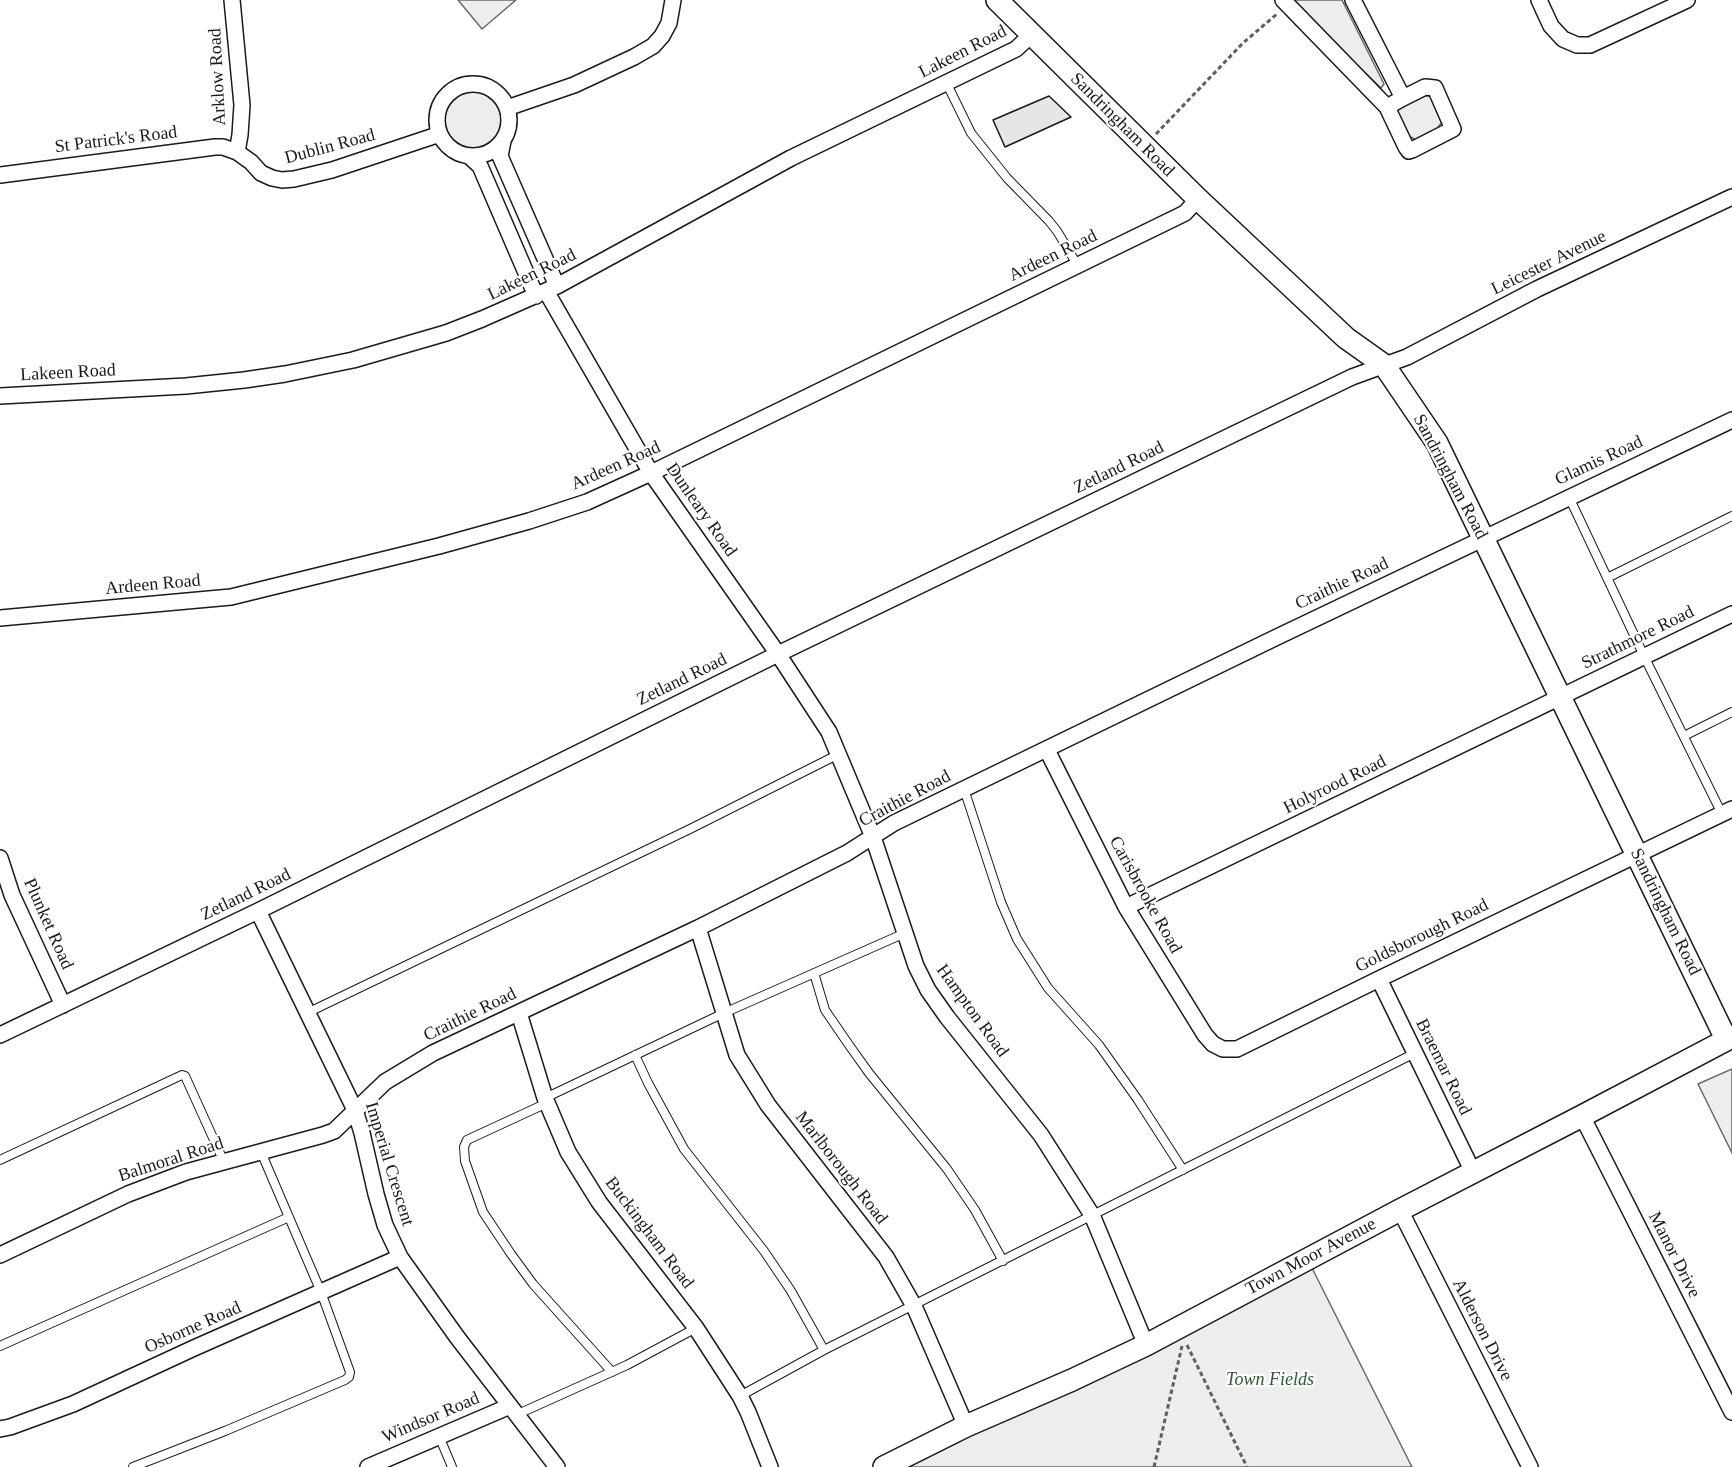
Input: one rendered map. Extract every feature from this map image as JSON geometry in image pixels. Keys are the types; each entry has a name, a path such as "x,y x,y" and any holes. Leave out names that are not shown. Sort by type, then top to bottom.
{"street":[{"name":"Arklow Road","path":"232,0 242,105 237,152"},
{"path":"507,108 574,85 653,46 669,23 673,0"},
{"name":"Sandringham Road","path":"997,0 1197,199 1346,338 1384,365 1437,443 1637,855 1729,1038"},
{"path":"1353,0 1402,98"},
{"path":"1539,0 1551,27 1563,39 1577,45 1590,45 1687,0"},
{"path":"1286,2 1387,106 1409,150 1440,137 1452,129 1435,87 1425,87 1387,106"},
{"name":"Lakeen Road","path":"0,396 186,386 285,374 353,360 446,333 482,320 546,291 791,158 1016,49 1031,35"},
{"path":"471,84 483,86 494,91 507,108 508,127 503,141 484,155 462,155 450,149 440,134 437,116 441,103 457,88 471,84"},
{"name":"Dublin Road","path":"237,152 261,173 282,180 294,179 332,170 440,134"},
{"name":"Dunleary Road","path":"503,141 500,156 546,291"},
{"name":"St Patrick's Road","path":"0,175 215,147 224,147 237,152"},
{"name":"Dunleary Road","path":"469,156 480,166 546,291 651,473 778,654"},
{"name":"Leicester Avenue","path":"1384,365 1407,357 1537,289 1732,197"},
{"name":"Ardeen Road","path":"0,618 231,597 439,546 587,502 1177,217 1185,213 1197,199"},
{"name":"Zetland Road","path":"0,1035 258,911 778,654 1352,377 1384,365"},
{"name":"Glamis Road","path":"1484,538 1569,496 1729,423"},
{"name":"Craithie Road","path":"355,1110 385,1082 433,1053 698,928 847,853 894,822 1484,538"},
{"name":"Strathmore Road","path":"1561,697 1732,614"},
{"name":"Hampton Road","path":"778,654 829,732 839,754 873,837 916,966 928,990 1041,1135 1092,1215 1146,1345"},
{"name":"Holyrood Road","path":"1126,907 1561,697"},
{"name":"Carisbrooke Road","path":"1047,750 1126,907 1205,1035 1213,1044 1223,1049"},
{"name":"Goldsborough Road","path":"1223,1049 1237,1049 1727,812"},
{"name":"Plunket Road","path":"0,858 12,895 63,1005"},
{"name":"Imperial Crescent","path":"258,911 355,1110 385,1225 400,1257 456,1337 557,1467"},
{"name":"Marlborough Road","path":"698,928 737,1055 768,1105 886,1257 914,1306 966,1426"},
{"name":"Braemar Road","path":"1378,979 1473,1172"},
{"name":"Buckingham Road","path":"519,1013 546,1100 568,1152 599,1202 696,1328 740,1396 770,1467"},
{"name":"Town Moor Avenue","path":"884,1467 966,1426 1146,1345 1729,1038"},
{"name":"Balmoral Road","path":"0,1255 128,1194 186,1172 334,1131 355,1110"},
{"name":"Manor Drive","path":"1582,1116 1732,1412"},
{"name":"Alderson Drive","path":"1400,1210 1530,1467"},
{"name":"Osborne Road","path":"0,1429 73,1404 400,1257"},
{"name":"Windsor Road","path":"368,1467 439,1436 514,1410"}],"lane":[{"path":"946,82 971,133 1007,178 1057,231 1078,266"},
{"path":"1569,496 1644,656 1684,736 1727,812"},
{"path":"1607,578 1732,516"},
{"path":"1684,736 1732,712"},
{"path":"307,1012 690,829 839,754"},
{"path":"964,789 1001,902 1017,939 1048,988 1099,1045 1183,1170"},
{"path":"612,1372 533,1284 483,1212 465,1161 464,1147 467,1140 635,1054 724,1012 905,933"},
{"path":"814,973 825,1010 868,1073 948,1169 975,1210 1003,1261"},
{"path":"740,1396 824,1350 1415,1053"},
{"path":"635,1054 684,1149 764,1251 791,1291 824,1350"},
{"path":"0,1160 182,1074 185,1076 224,1162"},
{"path":"133,1467 225,1431 350,1377 321,1292 261,1152"},
{"path":"0,1346 289,1217"},
{"path":"514,1410 612,1372 696,1328"},
{"path":"439,1436 452,1467"}],"path":[{"path":"1144,147 1243,43 1286,2"},
{"path":"1154,1467 1184,1338 1247,1467"}],"shaded area":[{"path":"458,0 516,0 482,29"},
{"path":"1289,0 1342,0 1384,84 1381,88"},
{"path":"473,92 493,100 501,120 493,140 473,148 453,140 445,120 453,100"},
{"path":"1423,96 1430,96 1442,122 1436,130 1416,140 1409,136 1395,113 1396,107"},
{"path":"1732,1069 1732,1153 1698,1084"},
{"name":"Town Fields","path":"1310,1264 1412,1467 884,1467"}],"building":[{"path":"1049,96 1071,117 1005,147 993,120"}]}
